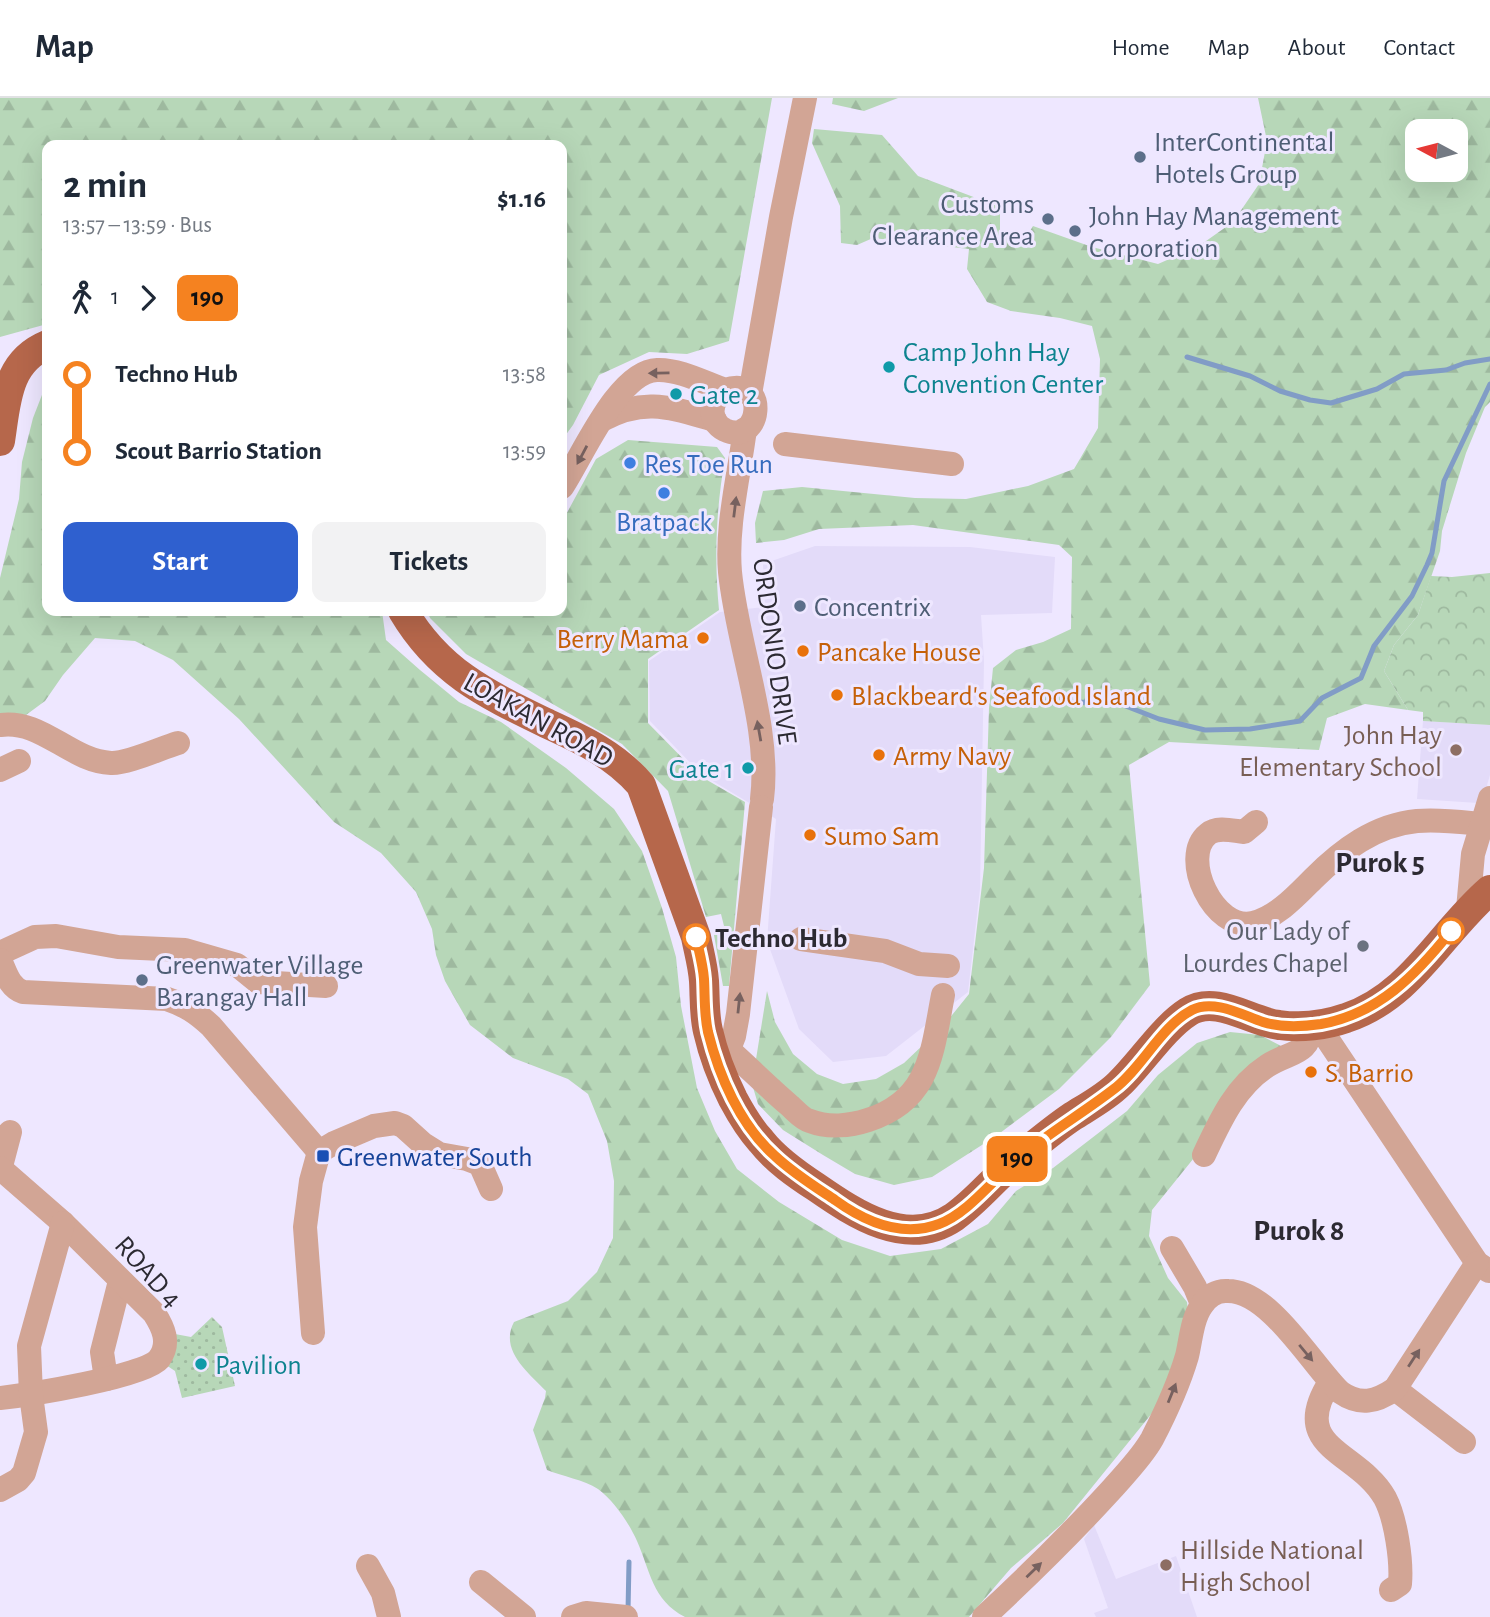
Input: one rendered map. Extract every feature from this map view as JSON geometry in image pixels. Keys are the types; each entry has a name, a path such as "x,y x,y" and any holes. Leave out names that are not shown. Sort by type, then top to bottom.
{"main road":[{"path":"0,441 7,398 18,367 26,356 42,348"},
{"name":"LOAKAN ROAD","path":"406,616 421,638 451,670 503,701 608,754 628,770 640,785 696,937 702,961 708,1031 725,1059 732,1098 745,1120 774,1155 796,1174 861,1217 897,1228 918,1229 937,1225 954,1217 1017,1159 1116,1087 1176,1022 1189,1012 1198,1007 1225,1008 1277,1025 1316,1024 1347,1018 1391,994 1418,970 1479,900"}],"street":[{"name":"ORDONIO DRIVE","path":"725,1059 738,1014 762,803 761,744 730,570 731,540 745,429 756,413 756,406 750,394 780,217 805,98"},
{"path":"567,480 598,422 630,382 644,374 657,370 725,390 738,388 750,394"},
{"path":"725,390 715,399 712,413 715,420 724,430 731,432 745,429"},
{"path":"598,422 634,406 675,409 715,420"},
{"path":"785,444 952,464"},
{"path":"0,725 25,726 105,763 126,761 178,743"},
{"path":"1479,900 1473,854 1490,798"},
{"path":"1255,822 1244,832 1223,829 1209,833 1198,854 1199,874 1212,904 1223,915 1237,923 1251,923 1276,911 1294,898 1354,842 1369,834 1415,821 1482,824"},
{"path":"0,953 35,937 55,936 118,947 185,950 237,965 258,982 326,986"},
{"path":"801,939 885,951 919,964 948,966"},
{"path":"0,960 10,984 23,992 167,999 197,1012 218,1033 319,1153"},
{"path":"725,1059 808,1121 832,1126 856,1124 898,1108 913,1093 924,1073 933,1046 943,995"},
{"path":"1204,1155 1223,1115 1241,1090 1267,1066 1305,1047 1316,1024"},
{"path":"984,1617 1070,1535 1150,1442 1186,1357 1197,1315 1202,1304 1214,1292 1227,1290 1252,1298 1276,1318 1330,1382 1349,1398 1358,1401 1376,1400 1395,1389 1483,1267 1316,1024"},
{"path":"313,1333 304,1227 311,1181 319,1153 334,1143 374,1126 395,1123 403,1126 439,1154 480,1164 491,1189"},
{"path":"0,1169 10,1132"},
{"name":"ROAD 4","path":"0,1169 63,1223 154,1313 164,1331 165,1349 154,1363 106,1378 31,1395 0,1398"},
{"path":"0,1490 18,1480 24,1473 36,1432 29,1346 63,1223"},
{"path":"1171,1248 1195,1287 1202,1304"},
{"path":"106,1378 102,1352 120,1281"},
{"path":"1330,1382 1316,1413 1320,1436 1333,1450 1372,1480 1386,1500 1401,1573 1400,1584 1391,1590"},
{"path":"1395,1389 1464,1442"},
{"path":"368,1566 383,1593 389,1617"},
{"path":"481,1582 524,1617"},
{"path":"573,1617 586,1613 626,1617"}],"shaded area":[{"path":"815,546 970,547 1055,557 1052,613 981,615 984,661 980,889 968,992 886,1056 833,1062 799,1029 767,941 776,819 701,774 650,721 649,661 720,612 765,607 763,564"},
{"name":"John Hay Elementary School","path":"1423,721 1490,725 1490,775 1485,792 1478,803 1417,799"},
{"name":"Hillside National High School","path":"1094,1525 1116,1579 1176,1556 1197,1617 1096,1617 1094,1613 1108,1608 1084,1539"}],"green space":[{"path":"0,98 772,98 729,341 687,354 649,352 599,375 567,433 567,140 42,140 42,325 0,337"},
{"path":"833,98 898,98 864,111 832,104"},
{"path":"1258,98 1490,98 1490,402 1485,407 1466,453 1442,531 1440,551 1418,615 1394,645 1384,671 1408,710 1365,704 1327,718 1319,750 1169,742 1129,765 1150,985 1111,1037 1059,1089 996,1136 932,1177 894,1185 855,1174 783,1130 758,1104 752,1084 767,991 775,1022 793,1054 817,1074 843,1084 876,1079 904,1063 944,1025 969,994 984,868 989,708 993,668 1016,650 1043,642 1071,629 1072,557 1059,545 913,525 819,529 784,540 756,543 755,523 763,491 802,487 915,498 966,499 1028,486 1074,469 1098,428 1100,359 1092,326 1011,311 987,302 967,269 969,249 873,238 857,245 841,243 840,206 812,143 814,129 882,135 918,176 1000,207 1000,230 1027,236 1033,226 1092,247 1158,264 1199,246 1233,222 1259,184 1267,141"},
{"path":"42,395 42,616 383,616 386,640 420,670 459,702 501,722 566,768 614,809 642,851 662,908 676,957 681,1006 697,1088 715,1131 737,1169 779,1202 842,1240 890,1256 941,1249 988,1224 1016,1191 1053,1168 1127,1111 1158,1075 1197,1043 1230,1032 1260,1035 1287,1049 1152,1210 1149,1236 1168,1278 1187,1302 1190,1327 1157,1407 1063,1523 1011,1568 969,1617 685,1617 665,1602 659,1593 634,1534 610,1500 592,1486 547,1470 533,1430 546,1391 518,1360 510,1342 510,1332 514,1322 568,1301 597,1272 613,1238 614,1181 607,1141 588,1094 568,1079 513,1058 470,1025 445,981 436,955 432,929 416,892 381,853 334,822 239,719 173,660 135,641 95,638 45,701 26,715 0,719 0,578 19,499 22,462"},
{"path":"628,440 717,447 725,458 717,534 719,610 648,659 648,723 700,776 745,802 729,986 723,986 714,935 725,930 721,914 706,917 668,791 622,744 466,654 429,616 567,616 567,513 596,459"},
{"path":"1490,573 1490,725 1423,721 1423,712 1408,710 1384,671 1394,645 1418,615 1431,576"},
{"path":"212,1317 222,1327 235,1386 182,1398 175,1371 166,1365 175,1334 191,1337"}],"waterway":[{"path":"1187,357 1250,376 1280,391 1331,403 1377,389 1404,374 1446,370 1465,363 1490,359"},
{"path":"1071,702 1118,703 1159,719 1205,730 1250,729 1300,721 1322,698 1361,678 1374,646 1412,596 1427,565 1432,553 1444,481 1490,384"},
{"path":"628,1611 629,1562"}],"bus line":[{"name":"190","path":"696,937 702,961 708,1031 732,1098 760,1141 796,1174 861,1217 897,1228 918,1229 937,1225 954,1217 1017,1159 1116,1087 1176,1022 1189,1012 1198,1007 1225,1008 1264,1022 1293,1026 1347,1018 1391,994 1418,970 1451,931"}],"place":[{"name":"InterContinental Hotels Group","path":"1140,157"},
{"name":"Customs Clearance Area","path":"1048,219"},
{"name":"John Hay Management Corporation","path":"1075,231"},
{"name":"Camp John Hay Convention Center","path":"889,367"},
{"name":"Gate 2","path":"676,394"},
{"name":"Res Toe Run","path":"630,463"},
{"name":"Bratpack","path":"664,493"},
{"name":"Concentrix","path":"800,606"},
{"name":"Berry Mama","path":"703,638"},
{"name":"Pancake House","path":"803,651"},
{"name":"Blackbeard's Seafood Island","path":"837,695"},
{"name":"John Hay Elementary School","path":"1456,750"},
{"name":"Army Navy","path":"879,755"},
{"name":"Gate 1","path":"748,768"},
{"name":"Sumo Sam","path":"810,835"},
{"name":"Techno Hub","path":"696,937"},
{"name":"Our Lady of Lourdes Chapel","path":"1363,946"},
{"name":"Greenwater Village Barangay Hall","path":"142,980"},
{"name":"S. Barrio","path":"1311,1072"},
{"name":"Greenwater South","path":"323,1156"},
{"name":"Pavilion","path":"201,1364"},
{"name":"Hillside National High School","path":"1166,1565"}],"district":[{"name":"Purok 5","path":"1380,862"},
{"name":"Purok 8","path":"1299,1230"}]}
